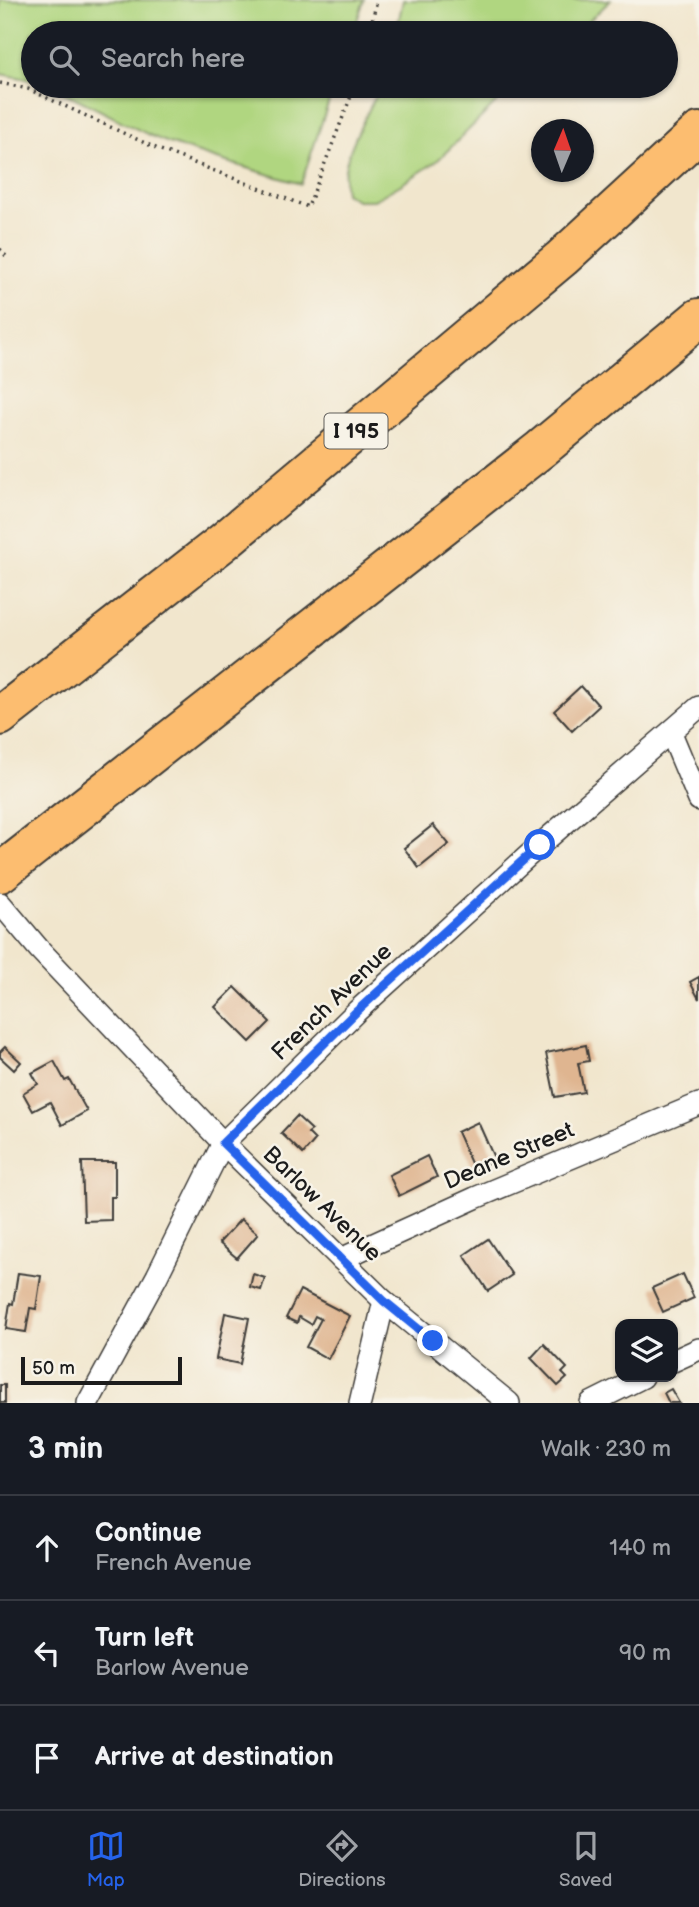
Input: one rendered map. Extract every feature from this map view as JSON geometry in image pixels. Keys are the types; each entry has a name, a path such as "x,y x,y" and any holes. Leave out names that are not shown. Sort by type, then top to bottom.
{"highway":[{"name":"I 195","path":"0,716 222,543 562,258 699,132"},
{"path":"0,873 541,449 699,318"}],"street":[{"name":"French Avenue","path":"88,1403 157,1276 223,1143 357,1011 540,845 684,726 699,706"},
{"path":"684,726 699,800"},
{"name":"Barlow Avenue","path":"7,910 39,949 223,1143 341,1259 384,1301 509,1403"},
{"name":"Deane Street","path":"341,1259 475,1198 699,1104"},
{"path":"360,1403 384,1301"},
{"path":"678,1359 699,1349"},
{"path":"591,1403 633,1382"}],"path":[{"path":"372,21 377,0"},
{"path":"0,83 21,88"},
{"path":"48,98 158,149 308,207 350,98"},
{"path":"0,249 6,256"}],"green space":[{"path":"0,0 364,0 357,21 21,21 21,78 0,74"},
{"path":"403,0 611,0 589,21 399,21"},
{"path":"75,98 330,98 301,184 161,140"},
{"path":"374,98 501,98 437,161 374,200 357,200 345,193 346,166 355,138"}],"building":[{"path":"581,686 599,706 572,731 554,711"},
{"path":"433,825 449,844 419,868 404,848"},
{"path":"699,977 699,999 690,982"},
{"path":"235,987 270,1022 250,1042 215,1007"},
{"path":"586,1045 589,1061 578,1063 584,1092 555,1097 546,1053"},
{"path":"5,1047 21,1062 14,1070 0,1057 0,1052"},
{"path":"54,1061 65,1081 69,1079 87,1111 62,1125 50,1102 33,1111 23,1093 38,1084 32,1073"},
{"path":"297,1116 312,1130 308,1133 315,1140 303,1154 281,1133"},
{"path":"478,1122 495,1160 474,1170 457,1132"},
{"path":"427,1156 437,1177 399,1196 389,1175"},
{"path":"82,1162 115,1162 115,1197 111,1197 111,1220 84,1221"},
{"path":"241,1219 258,1234 237,1258 219,1243"},
{"path":"488,1239 512,1275 488,1291 464,1255"},
{"path":"18,1273 41,1276 36,1309 30,1308 26,1332 6,1329"},
{"path":"253,1274 265,1278 261,1290 250,1287"},
{"path":"683,1274 694,1298 663,1312 652,1288"},
{"path":"300,1290 350,1316 328,1359 306,1347 321,1319 315,1316 311,1324 299,1317 297,1323 286,1318"},
{"path":"225,1313 249,1318 240,1364 216,1359"},
{"path":"544,1344 567,1368 562,1373 567,1378 558,1386 531,1358"},
{"path":"0,1385 5,1385 5,1403 0,1403"},
{"path":"671,1389 679,1403 669,1403 664,1393"}],"route":[{"path":"433,1341 384,1301 223,1143 357,1011 540,845"}]}
